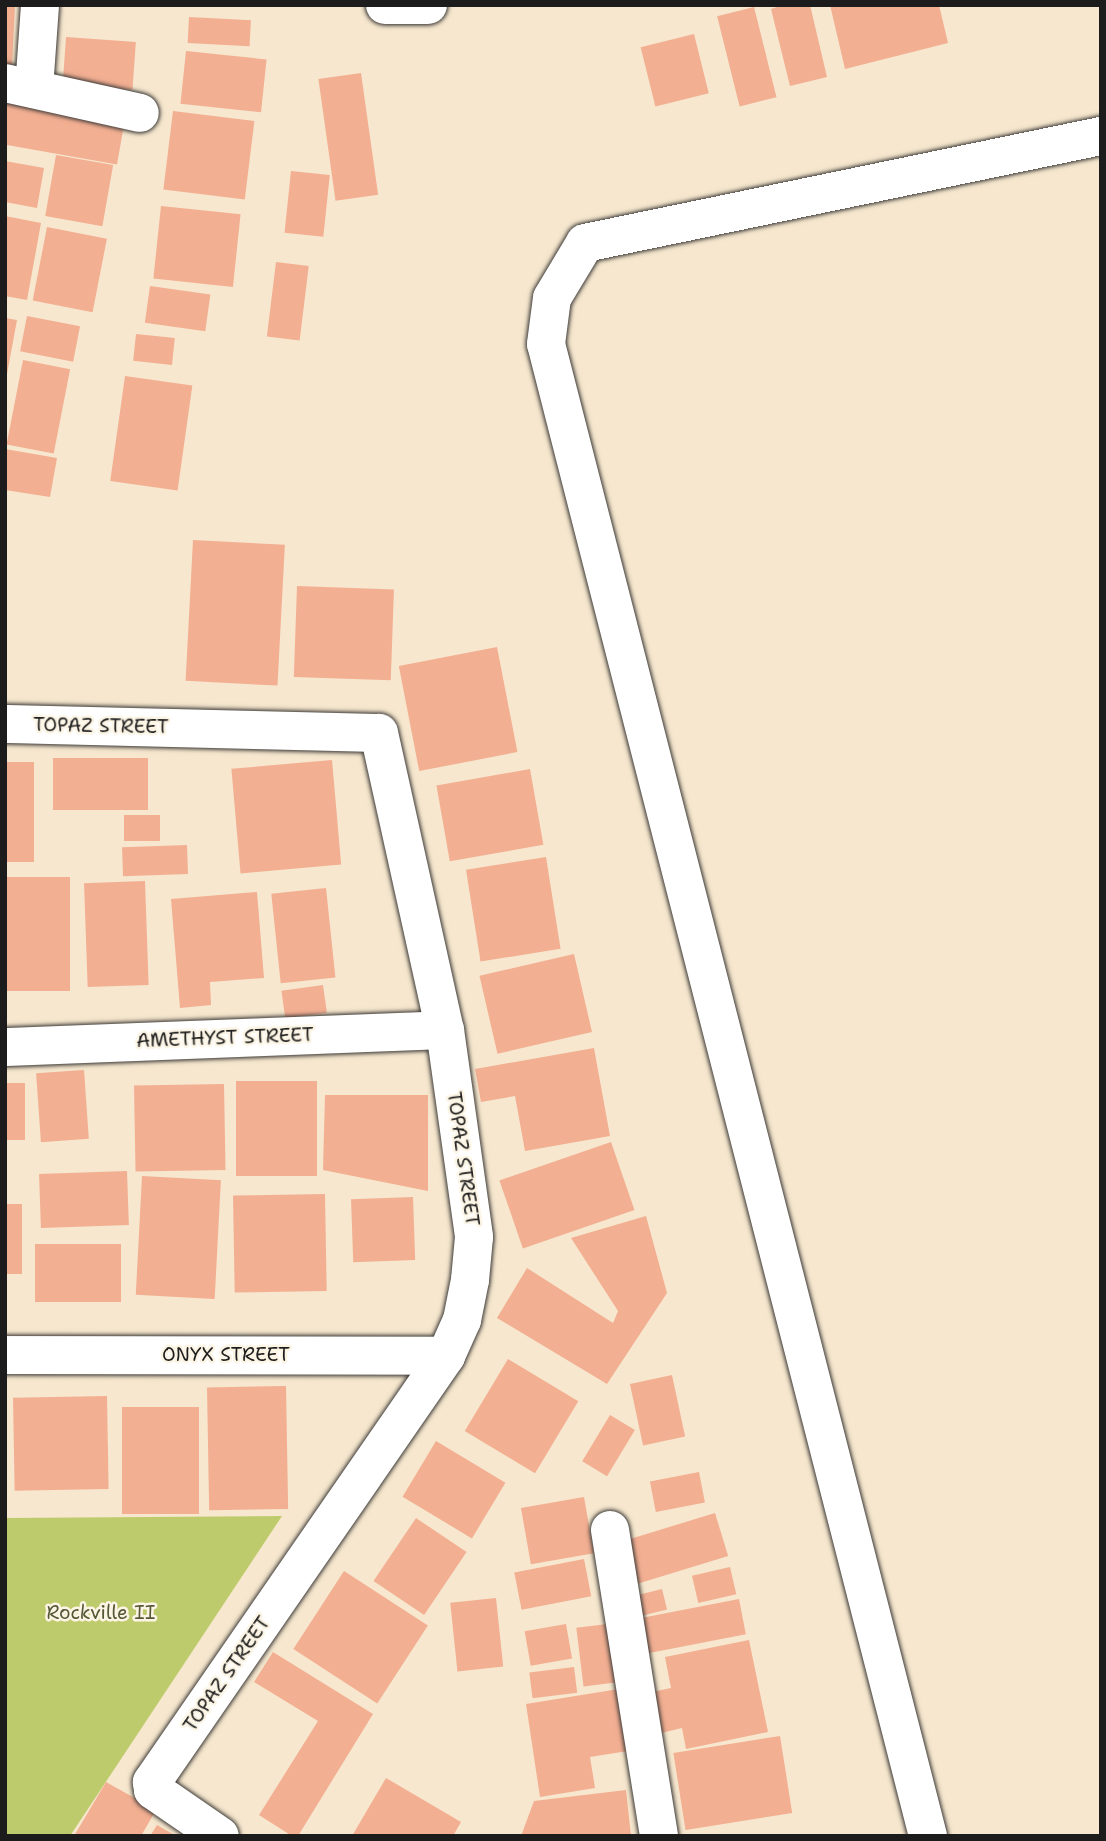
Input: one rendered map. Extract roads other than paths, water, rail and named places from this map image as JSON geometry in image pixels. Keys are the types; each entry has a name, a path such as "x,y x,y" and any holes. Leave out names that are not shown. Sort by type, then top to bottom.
{"street":[{"path":"40,5 20,86 140,113"},
{"path":"385,5 428,5"},
{"path":"928,1836 546,344 552,298 585,243 1101,136"},
{"name":"TOPAZ STREET","path":"5,724 379,733 445,1030 474,1237 470,1280 462,1320 446,1356 152,1782 153,1790 220,1836"},
{"name":"AMETHYST STREET","path":"5,1047 445,1030"},
{"name":"ONYX STREET","path":"5,1355 446,1356"},
{"path":"610,1530 660,1836"}],"park label":[{"name":"Rockville II","path":"101,1613"}]}
